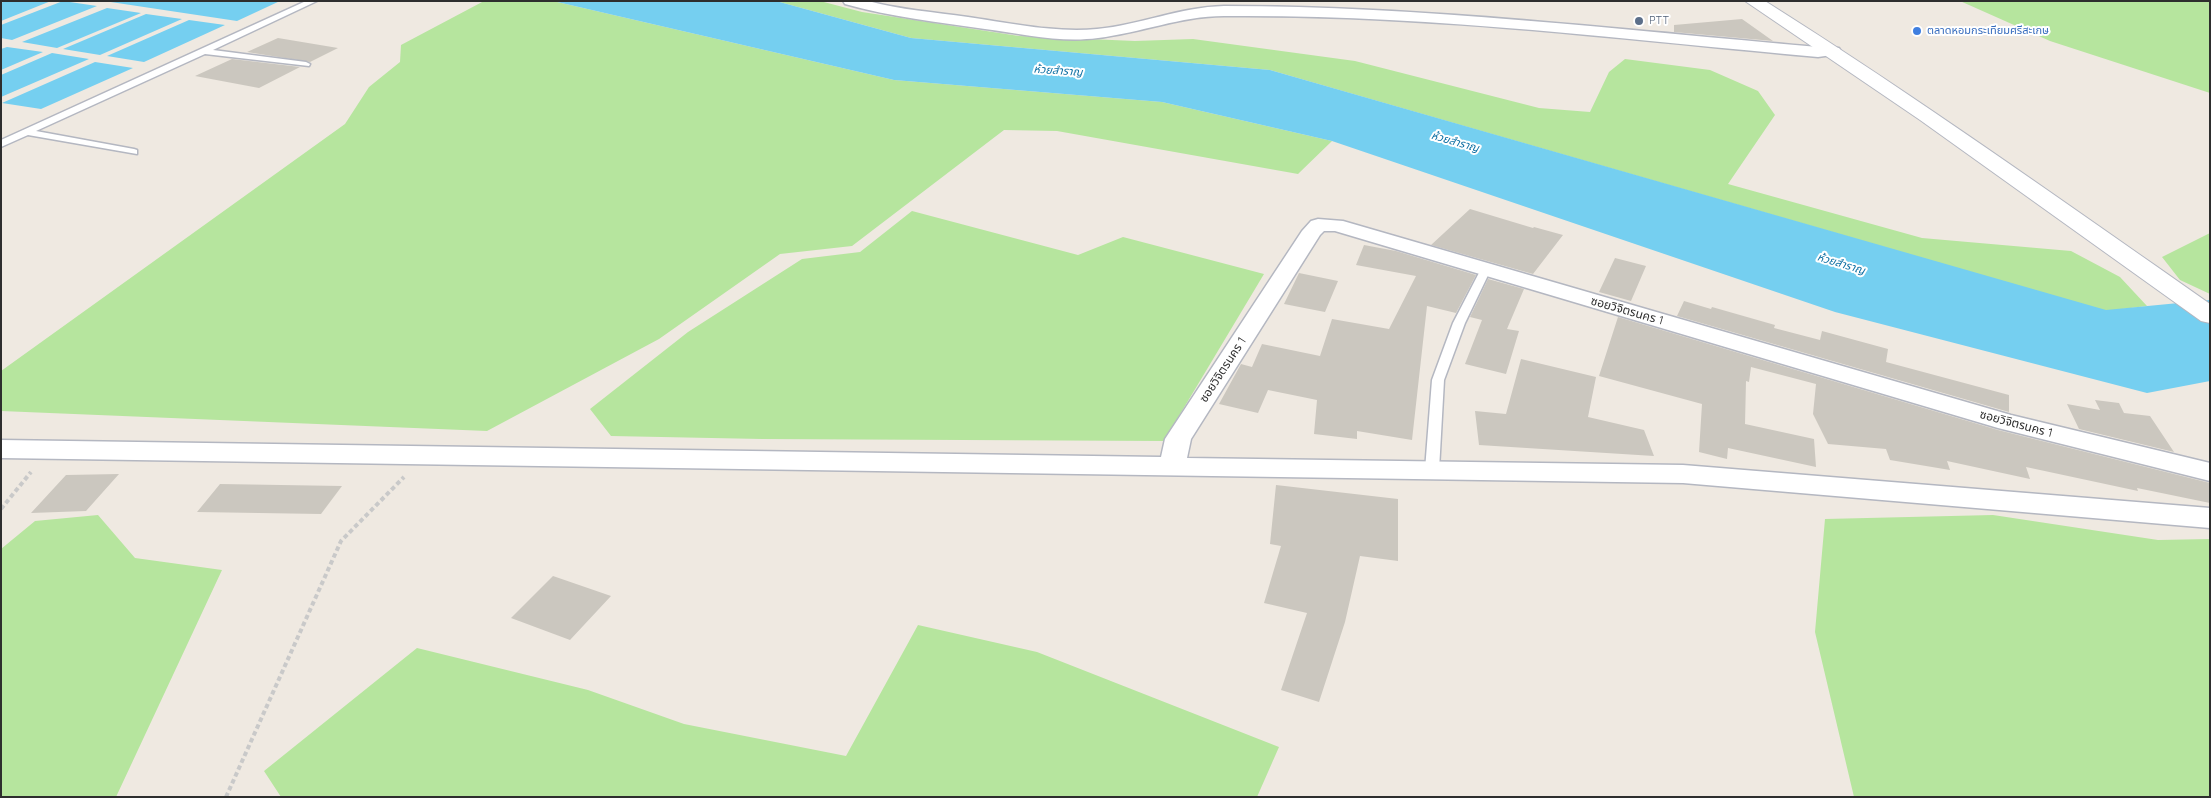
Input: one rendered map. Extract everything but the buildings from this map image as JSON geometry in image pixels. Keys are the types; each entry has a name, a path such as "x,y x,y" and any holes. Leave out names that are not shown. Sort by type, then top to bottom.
{"street":[{"path":"850,1 880,9 1048,33 1096,34 1134,28 1179,16 1221,11 1448,19 1818,52 1833,51"},
{"path":"1753,1 1833,51 1977,148 2210,316"},
{"name":"ซอยวิจิตรนคร 1","path":"1172,466 1178,439 1312,231 1318,225 1336,225 2007,422 2210,472"},
{"path":"1,449 1683,474 2210,518"}],"lane":[{"path":"1,144 313,1"},
{"path":"204,51 306,64"},
{"path":"26,132 134,152"},
{"path":"1432,470 1438,380 1459,323 1486,269"}],"path":[{"path":"1,509 49,450"},
{"path":"226,797 341,541 426,456"}],"green space":[{"path":"484,1 553,1 894,80 1162,102 1332,141 1298,174 1057,131 1004,130 852,246 780,254 659,339 487,431 1,411 1,371 345,124 369,87 400,62 401,45"},
{"path":"776,1 820,1 862,12 1019,36 1135,41 1193,39 1355,61 1539,108 1590,112 1609,72 1625,59 1710,70 1758,91 1775,115 1728,184 1922,238 2071,251 2120,277 2147,306 2106,311 1270,70 911,38"},
{"path":"1960,1 2210,1 2210,93 2050,41"},
{"path":"912,211 1078,255 1123,237 1264,274 1164,441 762,439 611,436 590,409 688,332 802,259 860,252"},
{"path":"2210,233 2210,294 2180,280 2162,257"},
{"path":"98,515 135,558 222,570 116,797 1,797 1,549 35,521"},
{"path":"1993,515 2158,540 2210,539 2210,797 1854,797 1815,632 1825,519"},
{"path":"918,625 1037,652 1279,747 1257,797 281,797 264,771 417,648 588,690 684,724 846,756"}],"water":[{"path":"5,1 51,1 1,21 1,3"},
{"path":"63,1 97,6 12,40 1,38 1,25"},
{"path":"104,1 280,1 237,21"},
{"name":"ห้วยสำราญ","path":"553,1 776,1 911,38 1270,70 2106,310 2210,300 2210,381 2147,393 1835,312 1332,141 1162,102 894,80"},
{"path":"107,8 141,13 57,48 22,42"},
{"path":"146,14 182,19 100,55 63,49"},
{"path":"189,20 225,25 144,62 107,56"},
{"path":"7,47 43,52 1,70 1,49"},
{"path":"52,53 89,59 1,97 1,75"},
{"path":"95,62 133,68 41,109 2,103"}],"place":[{"name":"PTT","path":"1639,21"},
{"name":"ตลาดหอมกระเทียมศรีสะเกษ","path":"1917,31"}]}
